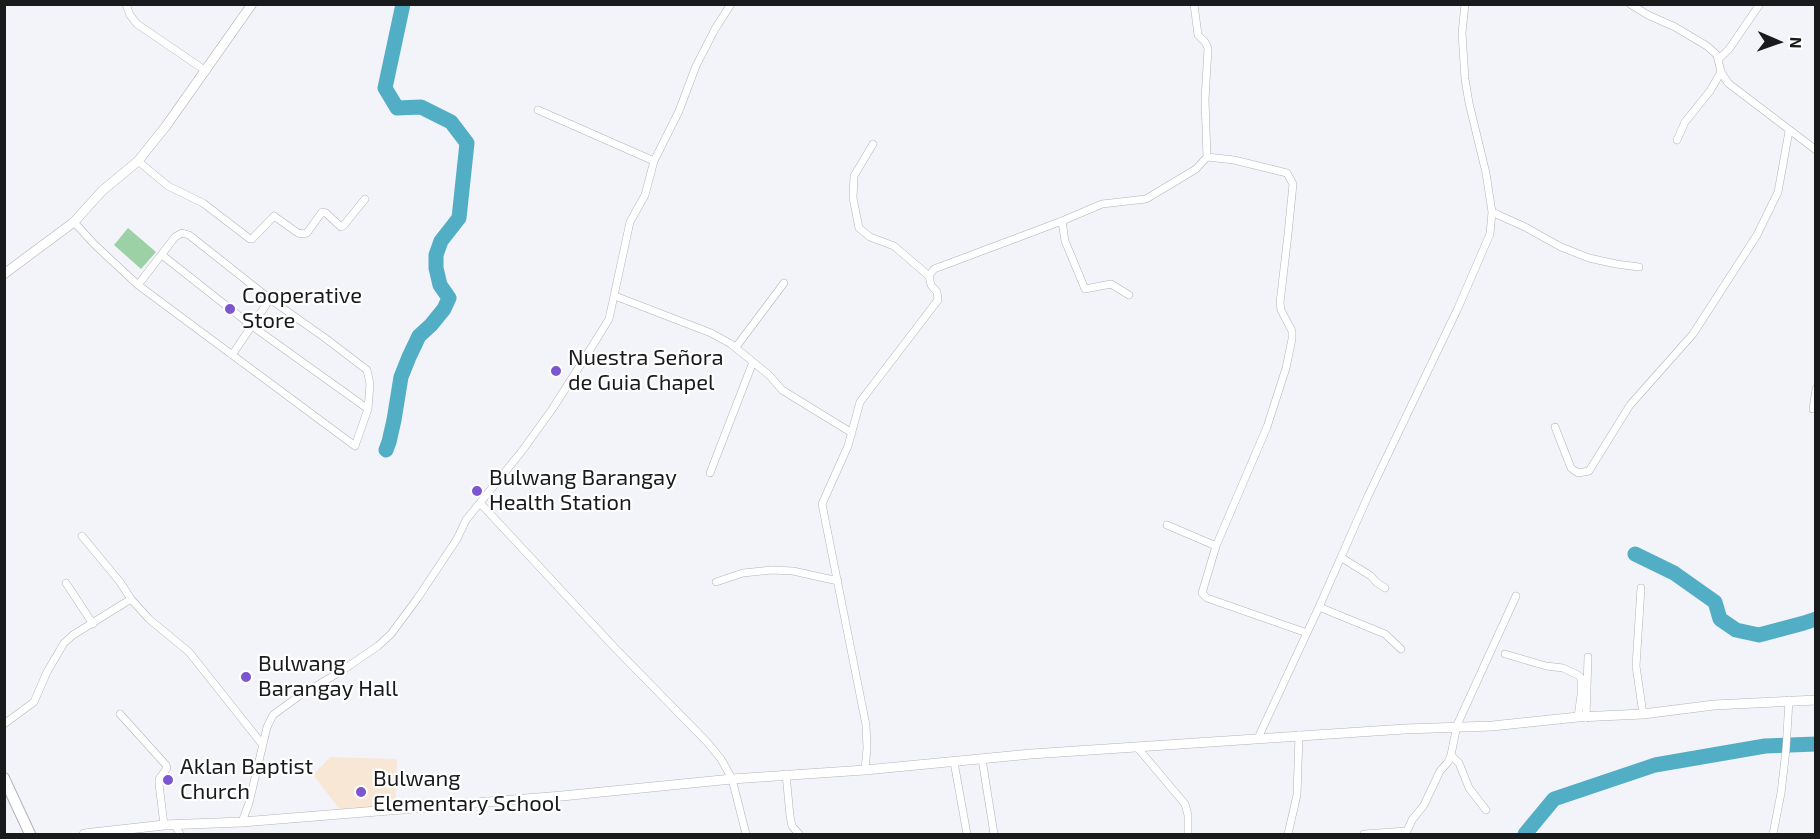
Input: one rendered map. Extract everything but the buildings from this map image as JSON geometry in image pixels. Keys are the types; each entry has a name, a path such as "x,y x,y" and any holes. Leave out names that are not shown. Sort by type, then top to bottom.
{"main road":[{"path":"4,778 30,834"}],"street":[{"path":"126,4 137,24 206,71"},
{"path":"4,274 74,222 102,191 138,161 206,71 252,4"},
{"path":"242,822 249,803 262,744 273,714 340,672 378,646 391,634 417,599 457,538 466,520 481,504 553,408 609,319 630,222 645,195 654,161 679,111 696,66 731,4"},
{"path":"929,276 934,268 1102,204 1146,200 1196,169 1207,157 1205,100 1208,48 1198,35 1194,4"},
{"path":"1258,738 1490,234 1492,213 1486,173 1469,103 1462,33 1465,4"},
{"path":"1630,4 1697,39 1714,52 1719,59 1721,72 1728,83 1815,150"},
{"path":"1719,59 1729,49 1760,4"},
{"path":"1677,140 1685,122 1710,91 1721,72"},
{"path":"538,110 654,161"},
{"path":"1555,427 1570,468 1578,473 1589,471 1630,405 1693,334 1756,235 1778,192 1789,131"},
{"path":"865,770 866,724 822,504 848,446 860,402 938,300 929,276 894,246 870,237 860,228 853,198 854,176 873,144"},
{"path":"1207,157 1234,160 1287,173 1293,184 1280,303 1281,310 1292,331 1292,339 1267,427 1216,546 1202,589 1203,596 1307,633"},
{"path":"138,161 168,186 203,203 250,240 274,216 302,234 307,233 322,212 341,227 365,199"},
{"path":"1492,213 1525,227 1561,248 1589,258 1639,267"},
{"path":"1062,221 1065,241 1085,289 1111,284 1129,295"},
{"path":"74,222 114,264 138,285 355,446 368,409 370,384 367,370 270,299 189,235 182,232 175,237 138,285"},
{"path":"162,255 252,326 368,409"},
{"path":"736,347 784,283"},
{"path":"615,296 711,333 736,347 769,375 782,390 852,433"},
{"path":"232,355 270,299"},
{"path":"710,473 753,362"},
{"path":"1814,409 1815,389"},
{"path":"481,504 721,759 732,779 746,834"},
{"path":"1167,525 1216,546"},
{"path":"82,536 149,620 189,652 262,744"},
{"path":"1342,558 1371,576 1385,588"},
{"path":"716,582 743,573 772,570 793,571 838,581"},
{"path":"66,582 93,624"},
{"path":"1641,588 1636,666 1643,714"},
{"path":"1364,834 1407,831 1412,820 1424,805 1440,771 1448,762 1457,725 1515,596"},
{"path":"4,724 34,702 47,672 64,643 131,599"},
{"path":"1319,607 1385,634 1401,649"},
{"path":"1505,654 1546,666 1563,668 1578,675 1581,678 1582,718"},
{"path":"1582,718 1588,657"},
{"path":"1773,834 1780,802 1789,700"},
{"path":"84,834 164,825 242,822 562,796 786,774 865,770 1299,735 1457,725 1492,726 1643,714 1714,705 1815,700"},
{"path":"120,714 166,765 167,768 159,779 164,825"},
{"path":"1288,834 1297,795 1299,735"},
{"path":"1137,747 1185,804 1188,815 1188,834"},
{"path":"1451,755 1459,763 1469,788 1486,810"},
{"path":"982,759 994,834"},
{"path":"954,762 967,834"},
{"path":"786,774 792,826 799,834"},
{"path":"175,825 180,834"}],"shaded area":[{"name":"Bulwang Elementary School","path":"330,757 397,759 395,808 341,811 313,775"}],"green space":[{"path":"128,228 156,252 141,269 114,245"}],"waterway":[{"path":"386,450 401,377 409,357 419,336 444,309 449,298 440,285 436,255 441,241 459,218 467,143 451,122 421,107 397,108 385,88 403,4"},
{"path":"1635,554 1674,573 1715,602 1720,619 1736,630 1759,635 1816,619"},
{"path":"1525,834 1554,799 1655,765 1765,746 1816,744"}],"place":[{"name":"Cooperative Store","path":"230,309"},
{"name":"Nuestra Señora de Guia Chapel","path":"556,371"},
{"name":"Bulwang Barangay Health Station","path":"477,491"},
{"name":"Bulwang Barangay Hall","path":"246,677"},
{"name":"Aklan Baptist Church","path":"168,780"},
{"name":"Bulwang Elementary School","path":"361,792"}]}
